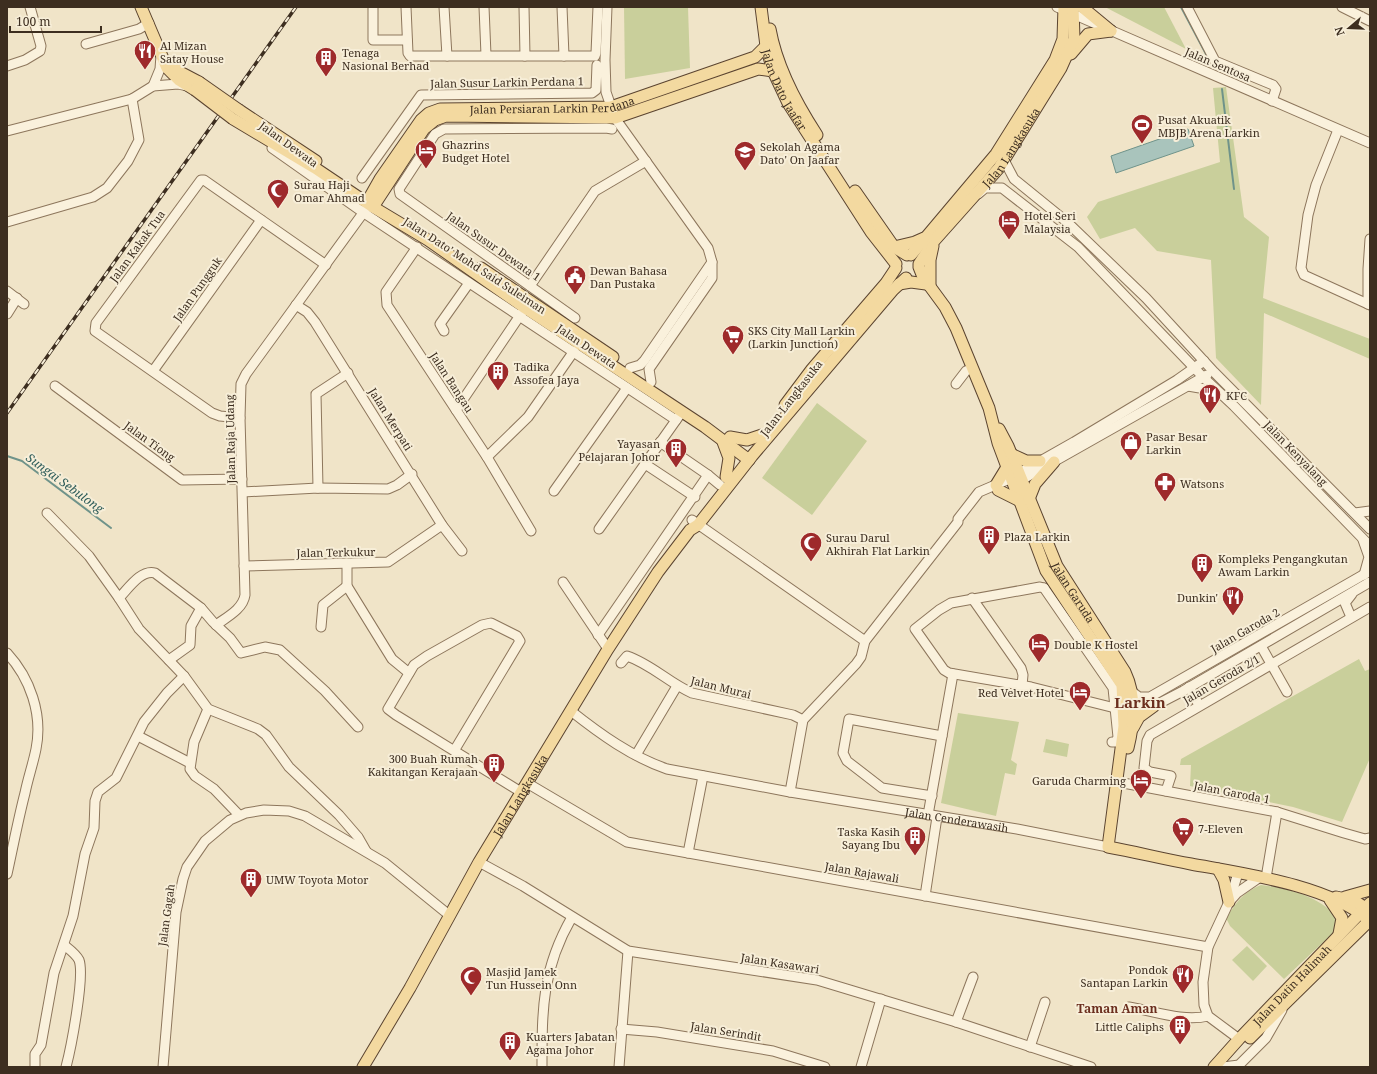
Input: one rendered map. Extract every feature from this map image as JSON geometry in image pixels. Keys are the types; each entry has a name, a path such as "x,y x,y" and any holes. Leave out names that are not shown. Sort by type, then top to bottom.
{"main road":[{"path":"141,7 150,23 167,68 194,86"},
{"path":"148,7 174,66 194,86"},
{"name":"Jalan Dato Jaafar","path":"761,7 766,46 773,71 788,103 881,246 896,266"},
{"name":"Jalan Dato Jaafar","path":"767,7 775,51 795,99 860,199 894,247 914,260"},
{"path":"905,280 916,275 914,260 900,258 896,266 899,275 905,280 930,288 931,239 996,154 1050,66 1063,39 1069,9 1086,12 1111,31"},
{"name":"Jalan Langkasuka","path":"914,260 931,239 971,200 1004,160 1064,62 1074,39 1069,9"},
{"path":"1064,62 1088,34 1111,31"},
{"name":"Jalan Persiaran Larkin Perdana","path":"533,112 611,107 755,57 766,46"},
{"name":"Jalan Persiaran Larkin Perdana","path":"369,205 429,113 440,109 533,112 616,118 758,69 773,71"},
{"name":"Jalan Dato' Mohd Said Suleiman","path":"194,86 369,205 578,343 679,416 725,437"},
{"name":"Jalan Dato' Mohd Said Suleiman","path":"236,115 248,128 315,168 369,205 428,240 523,312 578,343 630,368 725,437 748,456"},
{"path":"894,247 931,239"},
{"path":"881,246 888,264 886,283"},
{"name":"Jalan Garuda","path":"914,260 930,288 945,308 955,325 992,416 1011,454 1016,479 1046,571 1049,586 1122,685 1124,726 1120,768 1108,847"},
{"name":"Jalan Langkasuka","path":"363,1067 410,988 479,862 608,649 658,572 748,456 762,434 812,369 886,283 896,266"},
{"name":"Jalan Langkasuka","path":"694,525 723,481 748,456 905,280"},
{"name":"Jalan Garuda","path":"992,416 998,443 1007,467 1016,479"},
{"path":"723,481 729,466 725,437 747,440 762,434"},
{"path":"1011,454 1026,461 1040,461"},
{"path":"1007,467 997,488 1024,500 1035,484 1054,462"},
{"name":"Jalan Garuda","path":"1024,500 1057,566 1125,672 1132,690 1123,707 1132,731 1120,768"},
{"path":"1132,731 1139,717 1154,706"},
{"name":"Jalan Cenderawasih","path":"1108,847 1263,877 1368,910"},
{"path":"1218,869 1224,880 1228,902"},
{"path":"1346,897 1370,890"},
{"name":"Jalan Cenderawasih","path":"1327,898 1346,897 1368,910"},
{"path":"1327,898 1342,918 1339,935"},
{"name":"Jalan Datin Halimah","path":"1214,1067 1339,935 1368,910"},
{"name":"Jalan Datin Halimah","path":"1222,1067 1285,1003 1368,910"}],"street":[{"path":"7,66 25,60 40,51 41,46 30,7"},
{"path":"373,7 373,40 407,40"},
{"path":"406,7 409,55 446,56 595,56 598,7"},
{"path":"444,7 446,56"},
{"path":"484,7 486,55"},
{"path":"524,7 525,56"},
{"path":"562,7 564,56"},
{"path":"607,7 605,60 606,92 611,107 616,118 708,248 712,262 712,278 649,369 651,382"},
{"path":"1187,7 1215,61 1273,85 1276,89 1272,101"},
{"path":"1342,7 1370,21"},
{"path":"86,44 139,29 150,23"},
{"name":"Jalan Sentosa","path":"1111,31 1370,143"},
{"path":"153,86 160,69 161,53"},
{"name":"Jalan Susur Larkin Perdana 1","path":"362,178 418,98 427,94 532,94 594,92 596,65"},
{"path":"7,131 132,99 153,86 178,84 194,86"},
{"path":"532,94 535,129"},
{"path":"7,222 94,196 107,188 128,161 139,140 132,99"},
{"path":"406,116 433,137 435,134 444,129 612,129"},
{"path":"1338,130 1316,185 1308,215 1303,244 1302,272 1304,275 1369,305 1368,269 1370,239"},
{"name":"Jalan Susur Dewata 1","path":"433,137 399,189 400,194 575,318"},
{"name":"Jalan Kenyalang","path":"1004,160 1014,179 1087,240 1146,298 1213,371 1370,529"},
{"path":"530,286 547,259 595,191 646,161"},
{"name":"Jalan Kakak Tua","path":"153,372 95,331 96,323 199,182 204,180 261,220"},
{"name":"Jalan Kenyalang","path":"971,200 985,188 1002,188 1007,190 1078,247 1194,368 1267,440 1370,546"},
{"path":"369,205 417,248 469,282 523,312 456,410"},
{"name":"Jalan Raja Udang","path":"216,625 235,611 244,599 243,492 240,418 241,384 246,374 369,205"},
{"path":"261,220 326,265"},
{"name":"Jalan Pungguk","path":"153,372 261,220"},
{"name":"Jalan Bangau","path":"417,248 386,292 385,299 387,305 487,457 531,531"},
{"path":"630,368 640,365 644,361 712,262"},
{"path":"444,331 440,324 469,282"},
{"path":"7,292 20,301 7,314"},
{"name":"Jalan Merpati","path":"296,305 307,312 315,322 412,474 442,525 462,551"},
{"path":"487,457 528,417 578,343"},
{"name":"Jalan Dewata","path":"578,343 627,388 679,416"},
{"path":"1180,352 1183,362 1181,377"},
{"path":"1016,479 1040,461 1181,377 1204,361"},
{"path":"956,384 966,371 972,368"},
{"path":"790,792 803,720 856,664 861,656 865,641 958,522 961,522 983,496 1054,462 1213,371"},
{"path":"153,372 212,413 220,416 240,418"},
{"path":"318,488 316,394 348,373"},
{"name":"Jalan Tiong","path":"55,386 182,480 242,479"},
{"path":"1188,386 1218,391"},
{"path":"554,491 627,388"},
{"path":"600,529 679,416"},
{"path":"1267,440 1274,432"},
{"path":"660,442 708,475 723,481"},
{"path":"645,464 695,497"},
{"path":"243,492 318,488 388,488 397,485 412,474"},
{"path":"598,636 695,497 708,475"},
{"path":"1355,513 1370,511"},
{"path":"47,513 88,556 119,598 138,629 170,660 184,676 208,709 258,729 266,735 289,767 339,815 358,837 367,852"},
{"name":"Jalan Terkukur","path":"244,566 388,562 442,525"},
{"path":"694,525 865,641"},
{"path":"1363,538 1369,558 1367,573"},
{"path":"347,563 347,586 392,659 409,673 414,664 488,623 495,624 517,636 520,641 454,751"},
{"path":"119,598 142,575 152,572 201,608 230,638 241,653 265,647 280,650 325,692 358,727"},
{"name":"Jalan Garoda 2","path":"1132,690 1139,697 1150,697 1367,573"},
{"path":"563,582 608,649"},
{"name":"Jalan Garoda 2","path":"953,674 1022,685 1123,707 1154,706 1261,646 1370,582"},
{"path":"321,627 324,605 347,586"},
{"path":"925,896 933,816 932,796 953,674 944,670 915,629 948,604 972,598 1049,586"},
{"path":"1351,617 1346,604 1355,591"},
{"path":"972,598 1021,668 1023,675 1022,685"},
{"name":"Jalan Geroda 2/1","path":"1166,791 1171,776 1150,772 1144,768 1147,741 1150,735 1199,705 1272,665 1370,607"},
{"path":"170,660 190,646 191,626 201,608"},
{"path":"1261,646 1287,692"},
{"path":"7,653 23,673 36,706 37,747 7,874"},
{"name":"Jalan Murai","path":"621,662 626,656 634,659 677,686 692,693 793,715 803,720"},
{"name":"Jalan Rajawali","path":"409,673 388,709 454,751 627,842 1208,947"},
{"path":"35,1067 35,1054 41,1045 54,973 77,898 85,854 94,828 94,801 98,792 116,778 144,722 167,693 184,676"},
{"path":"636,754 677,686"},
{"path":"1189,687 1199,705"},
{"path":"1112,742 1116,742 1118,737 1123,707"},
{"path":"208,709 194,742 190,770 195,776 214,790 239,815"},
{"name":"Jalan Cenderawasih","path":"569,715 651,764 667,770 790,792 1017,829 1108,847"},
{"path":"932,796 882,788 847,761 843,753 849,719 942,736"},
{"path":"138,736 190,764"},
{"path":"688,853 703,776"},
{"name":"Jalan Garoda 1","path":"1118,782 1277,812 1263,877"},
{"name":"Jalan Gagah","path":"163,1067 176,912 183,879 187,867 205,841 224,824 239,815 264,810 289,811 304,816 367,852 401,874 449,915"},
{"path":"1277,812 1365,839 1370,838"},
{"name":"Jalan Kasawari","path":"479,862 628,951 817,980 956,1022 1091,1067"},
{"path":"1238,873 1228,902 1208,947 1203,982 1204,1006 1208,1016 1239,1039"},
{"path":"1228,902 1237,892 1263,877"},
{"path":"542,1067 545,990 552,960 572,917"},
{"path":"64,944 77,958 79,963 79,986 74,1036 66,1067"},
{"path":"619,1067 628,951"},
{"path":"956,1022 973,977"},
{"path":"861,1067 881,999"},
{"path":"1030,1047 1045,1002"},
{"path":"1129,1007 1186,1018 1208,1016"},
{"name":"Jalan Serindit","path":"621,1029 657,1032 773,1051 808,1065 825,1067"}],"green space":[{"path":"624,7 688,7 690,68 625,79"},
{"path":"1105,7 1164,7 1186,49"},
{"path":"1226,87 1244,217 1269,237 1263,298 1370,339 1370,359 1264,313 1261,405 1216,358 1211,260 1157,251 1135,228 1100,239 1087,217 1098,202 1220,162 1213,88"},
{"path":"817,403 867,441 812,515 762,478"},
{"path":"1359,659 1365,671 1370,669 1370,758 1342,822 1293,807 1190,786 1191,765 1180,765 1181,759"},
{"path":"958,713 1019,722 1011,760 1017,764 1015,775 1005,773 996,816 941,803"},
{"path":"1046,739 1069,744 1067,757 1043,752"},
{"path":"1261,885 1282,888 1304,895 1324,905 1339,920 1333,933 1284,979 1230,926 1226,918 1244,895"},
{"path":"1247,946 1267,966 1253,981 1232,960"}],"water":[{"path":"1188,129 1194,146 1116,173 1111,156"}],"waterway":[{"path":"1181,7 1207,56"},
{"path":"1222,89 1234,189"},
{"name":"Sungai Sebulong","path":"7,456 22,461 111,528"}],"railway":[{"path":"7,413 296,7"}],"place":[{"name":"Al Mizan Satay House","path":"145,70"},
{"name":"Tenaga Nasional Berhad","path":"326,78"},
{"name":"Pusat Akuatik MBJB Arena Larkin","path":"1142,144"},
{"name":"Ghazrins Budget Hotel","path":"426,170"},
{"name":"Sekolah Agama Dato' On Jaafar","path":"745,172"},
{"name":"Surau Haji Omar Ahmad","path":"278,210"},
{"name":"Hotel Seri Malaysia","path":"1009,240"},
{"name":"Dewan Bahasa Dan Pustaka","path":"575,296"},
{"name":"SKS City Mall Larkin (Larkin Junction)","path":"733,356"},
{"name":"Tadika Assofea Jaya","path":"498,392"},
{"name":"KFC","path":"1210,414"},
{"name":"Pasar Besar Larkin","path":"1131,462"},
{"name":"Yayasan Pelajaran Johor","path":"676,468"},
{"name":"Watsons","path":"1165,502"},
{"name":"Plaza Larkin","path":"989,556"},
{"name":"Surau Darul Akhirah Flat Larkin","path":"811,562"},
{"name":"Kompleks Pengangkutan Awam Larkin","path":"1202,584"},
{"name":"Dunkin'","path":"1233,616"},
{"name":"Double K Hostel","path":"1039,664"},
{"name":"Red Velvet Hotel","path":"1080,712"},
{"name":"300 Buah Rumah Kakitangan Kerajaan","path":"494,784"},
{"name":"Garuda Charming","path":"1141,800"},
{"name":"7-Eleven","path":"1183,848"},
{"name":"Taska Kasih Sayang Ibu","path":"915,856"},
{"name":"UMW Toyota Motor","path":"251,898"},
{"name":"Pondok Santapan Larkin","path":"1183,994"},
{"name":"Masjid Jamek Tun Hussein Onn","path":"471,996"},
{"name":"Little Caliphs","path":"1180,1046"},
{"name":"Kuarters Jabatan Agama Johor","path":"510,1062"}],"district":[{"name":"Larkin","path":"1140,702"},
{"name":"Taman Aman","path":"1117,1008"}]}
